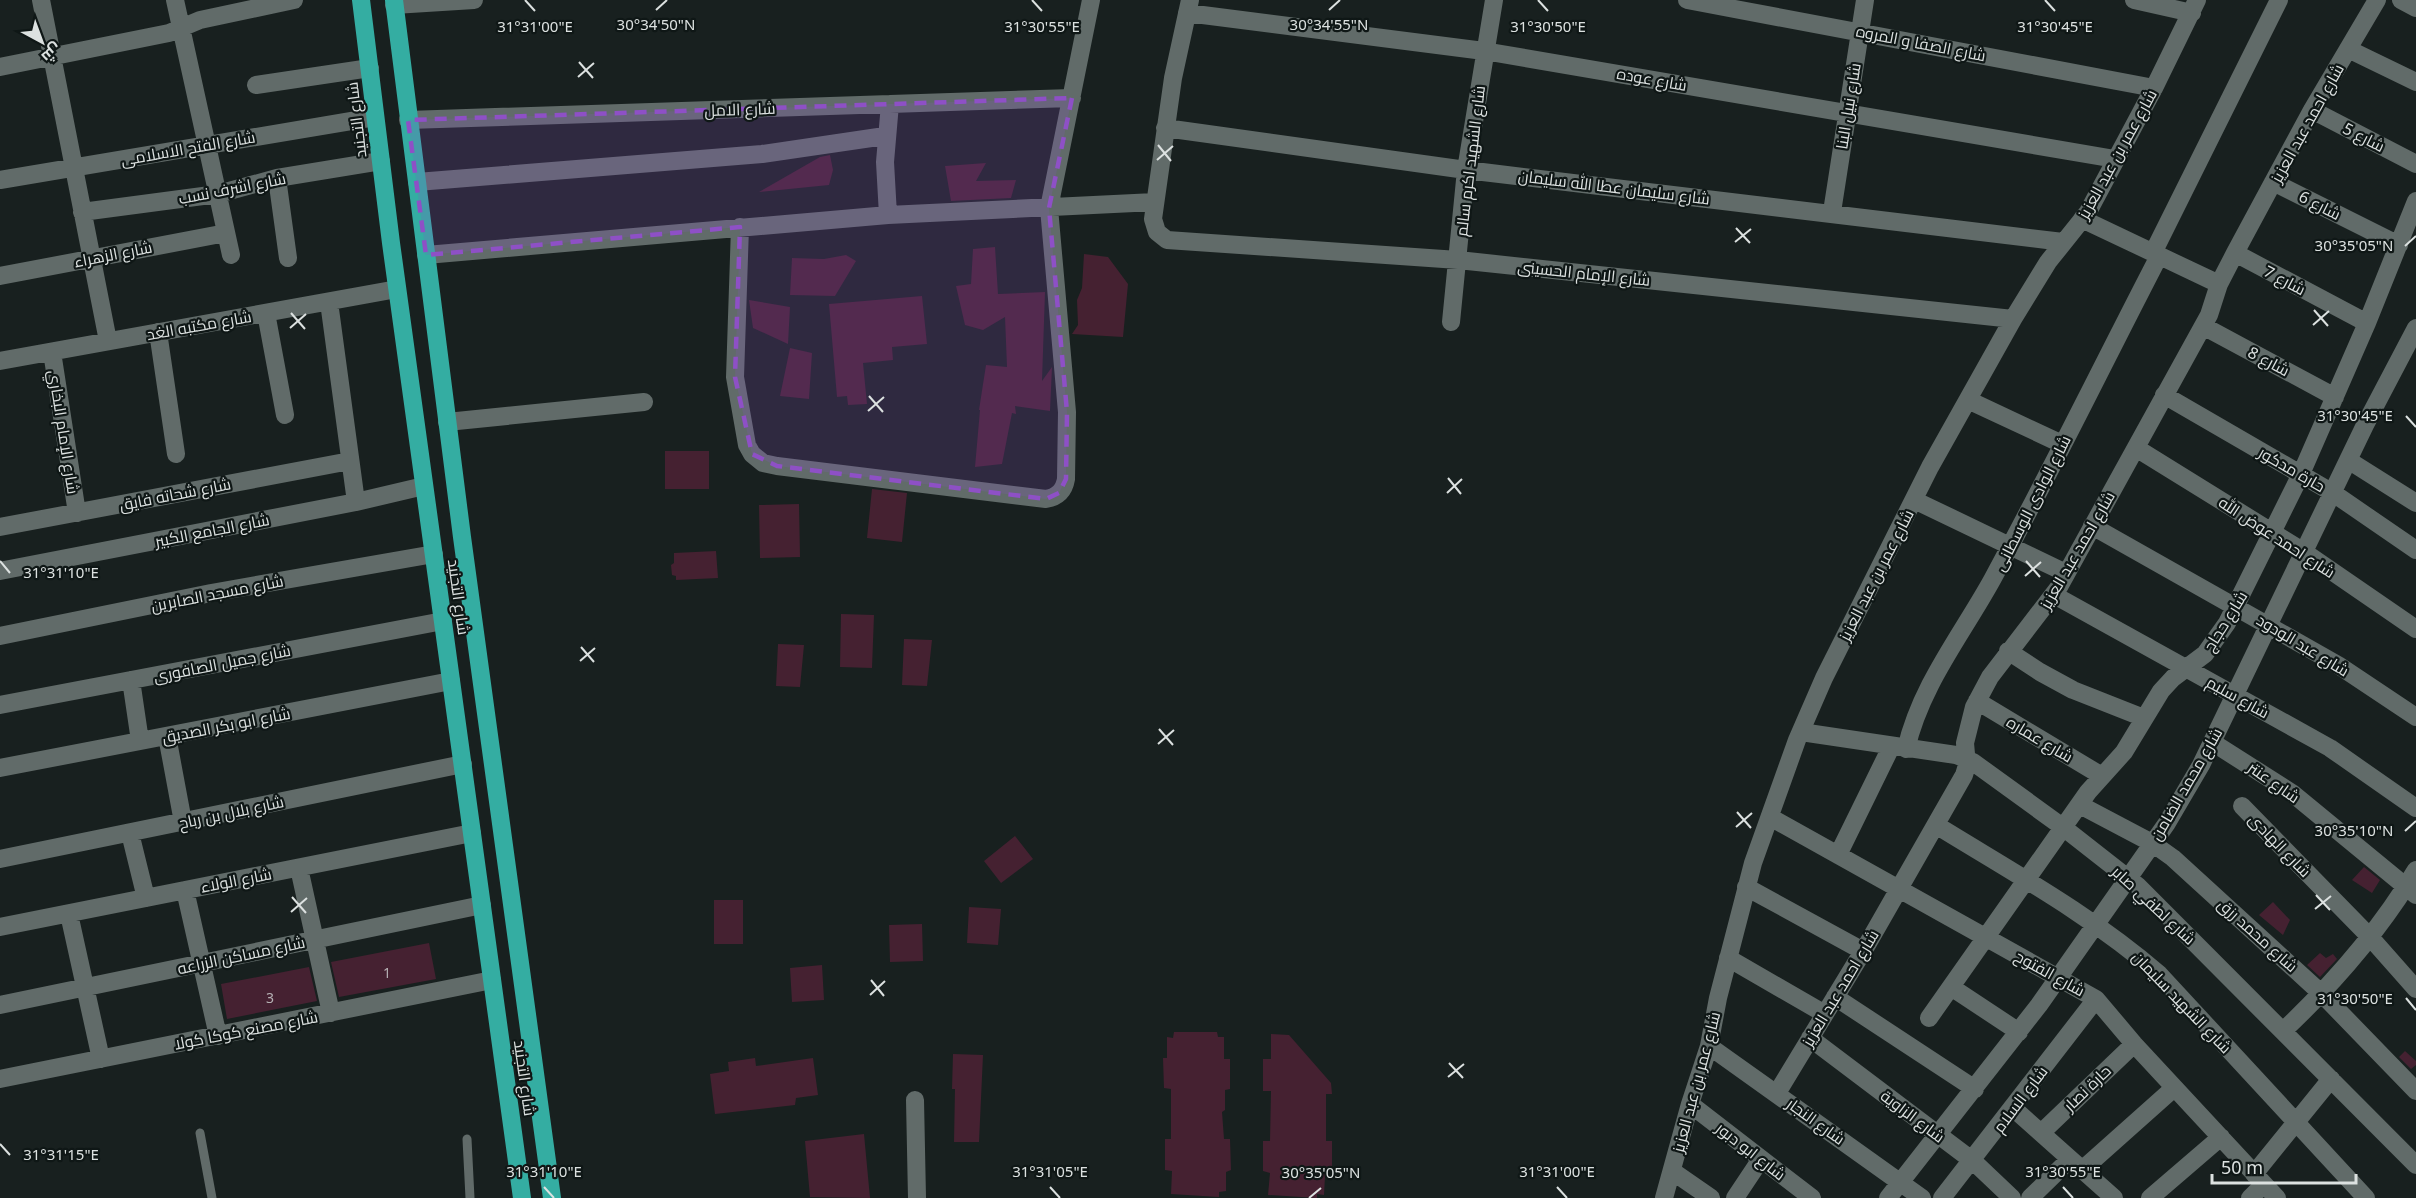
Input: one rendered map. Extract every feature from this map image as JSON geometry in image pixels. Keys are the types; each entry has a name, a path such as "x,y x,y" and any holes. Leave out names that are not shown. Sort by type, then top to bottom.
{"highway":[{"name":"شارع التجنيد","path":"361,0 397,288 522,1198"},
{"name":"شارع التجنيد","path":"394,2 447,422 552,1198"}],"street":[{"path":"41,0 90,258 108,340"},
{"path":"175,0 231,255"},
{"path":"0,67 169,33 200,20 294,0"},
{"path":"394,2 474,0"},
{"path":"740,227 735,377 747,444 757,460 777,466 1046,499 1053,497 1064,486 1068,448 1065,381 1050,208 1091,0"},
{"name":"شارع الشهيد اكرم سالم","path":"1451,322 1466,170 1494,0"},
{"name":"شارع الصفا و المروه","path":"1688,0 2154,88"},
{"name":"شارع نبيل البنا","path":"1832,212 1865,0"},
{"path":"2134,0 2194,6"},
{"name":"شارع الوادى الوسطانى","path":"1838,855 1912,722 1938,667 1991,581 2062,444 2279,0"},
{"name":"شارع احمد عبد العزيز","path":"1777,1093 1863,951 1964,775 1967,758 1965,744 1977,701 1990,677 2008,651 2054,595 2203,326 2215,302 2219,284 2312,110 2377,0"},
{"path":"2401,0 2416,8"},
{"path":"426,255 888,215 1155,202 1165,128 1188,6"},
{"name":"شارع عوده","path":"1188,6 1484,51 2115,159"},
{"name":"شارع عمر بن عبد العزيز","path":"1664,1198 1708,1046 1746,887 1801,732 1824,678 1914,500 1968,400 2013,319 2063,242 2082,219 2154,88 2194,6"},
{"path":"2348,49 2416,82"},
{"path":"256,85 370,68"},
{"name":"شارع الامل","path":"408,120 1072,98"},
{"path":"888,215 885,136 890,104"},
{"name":"شارع 5","path":"2312,110 2416,164"},
{"name":"شارع الفتح الاسلامى","path":"0,180 375,117"},
{"name":"شارع سليمان عطا الله سليمان","path":"1165,128 1466,170 1832,212 2063,242"},
{"path":"417,182 762,154 885,136"},
{"name":"شارع اشرف نسب","path":"82,212 218,194 277,178 381,162"},
{"path":"277,178 288,258"},
{"name":"شارع 6","path":"2273,182 2399,245"},
{"name":"شارع حجاج","path":"1929,1018 2080,805 2124,752 2161,691 2173,678 2205,654 2236,606 2301,474 2367,323 2416,201"},
{"name":"شارع الإمام الحسينى","path":"1155,202 1153,219 1156,232 1167,240 1174,241 1458,260 2013,319"},
{"path":"2082,219 2219,284"},
{"name":"شارع الزهراء","path":"0,276 226,233"},
{"name":"شارع 7","path":"2235,253 2367,323"},
{"name":"شارع مكتبه الغد","path":"0,361 397,288"},
{"path":"329,302 356,502"},
{"path":"266,313 285,415"},
{"name":"شارع 8","path":"2203,326 2335,397"},
{"name":"شارع محمد الضامن","path":"1888,1198 2019,1032 2097,925 2167,823 2236,695 2348,460 2416,328"},
{"path":"158,332 176,454"},
{"name":"شارع الإمام البخاري","path":"52,352 77,513"},
{"name":"حارة مدكور","path":"2164,395 2332,493 2416,550"},
{"path":"1968,400 2062,444"},
{"path":"447,422 644,402"},
{"name":"شارع احمد عوض الله","path":"2136,448 2304,552 2416,629"},
{"path":"2348,460 2416,503"},
{"name":"شارع شحاته فايق","path":"0,528 350,461"},
{"name":"شارع الجامع الكبير","path":"0,571 356,502 424,486"},
{"path":"1914,500 2066,573"},
{"name":"شارع عبد الودود","path":"2092,526 2338,665 2416,717"},
{"name":"شارع مسجد الصابرين","path":"0,636 211,593 434,554"},
{"name":"شارع سليم","path":"2054,595 2330,748 2416,808"},
{"name":"شارع جميل الصافورى","path":"0,705 443,621"},
{"path":"2008,651 2073,690 2144,718"},
{"path":"130,680 140,741"},
{"name":"شارع ابو بكر الصديق","path":"0,768 451,681"},
{"name":"شارع عماره","path":"1977,701 2102,776"},
{"name":"شارع لطفي صابر","path":"1801,732 1967,758 2129,878 2416,1166"},
{"path":"167,736 183,822"},
{"name":"شارع عنتر","path":"2212,742 2292,793 2411,891"},
{"name":"شارع بلال بن رباح","path":"0,859 463,764"},
{"name":"شارع محمد رزق","path":"2080,805 2152,843 2173,858 2322,994 2416,1091"},
{"name":"شارع الهادى","path":"2242,806 2370,937 2416,989"},
{"name":"شارع الفتوح","path":"1770,817 2096,999 2174,1088 2277,1198"},
{"name":"شارع الشهيد سليمان","path":"1936,825 2097,925 2129,948 2159,975 2366,1198"},
{"path":"130,833 146,898"},
{"name":"شارع الولاء","path":"0,927 472,833"},
{"path":"298,868 331,1013"},
{"path":"2283,1031 2322,994 2411,891 2416,870"},
{"path":"1746,887 1863,951"},
{"path":"185,890 218,1036"},
{"name":"شارع مساكن الزراعه","path":"0,1005 482,905"},
{"path":"69,914 101,1059"},
{"path":"1728,958 1825,1014"},
{"name":"شارع مصنع كوكا كولا","path":"0,1079 492,980"},
{"path":"1951,987 2019,1032"},
{"path":"1835,997 1975,1089"},
{"name":"شارع السلام","path":"1942,1198 1973,1161 2096,999"},
{"name":"شارع الزاوية","path":"1810,1038 1973,1161 2012,1198"},
{"name":"حارة نصار","path":"2041,1132 2134,1044"},
{"name":"شارع النجار","path":"1708,1046 1922,1198"},
{"path":"2250,1198 2259,1179 2295,1122 2331,1079"},
{"path":"2030,1198 2174,1088"},
{"path":"915,1100 917,1198"},
{"name":"شارع ابو دبور","path":"1690,1104 1808,1197"},
{"path":"2013,1108 2114,1198"},
{"path":"2150,1198 2221,1137"},
{"path":"1735,1198 1761,1159"},
{"path":"1672,1171 1711,1198"}],"lane":[{"path":"200,1133 212,1198"},
{"path":"466,1139 470,1198"}],"highlighted area":[{"path":"1072,98 1049,208 1067,412 1066,479 1059,493 1046,499 777,466 752,454 735,377 740,227 426,255 408,120"}],"building":[{"path":"830,155 833,170 829,185 759,192 820,157"},
{"path":"986,163 976,181 1016,180 1011,198 951,201 945,166"},
{"path":"995,247 998,294 1045,292 1042,381 1052,367 1050,411 1015,406 1016,414 1012,413 1002,464 975,467 979,410 986,365 1007,367 1005,317 983,330 965,325 956,286 971,284 973,249"},
{"path":"1084,254 1108,257 1128,284 1123,337 1072,334 1078,325 1077,300 1082,288"},
{"path":"846,255 856,261 835,296 790,295 792,258 824,259"},
{"path":"922,296 927,344 892,347 893,360 863,363 867,404 848,405 847,396 837,397 829,304"},
{"path":"749,300 790,307 788,344 753,328"},
{"path":"790,348 812,353 809,399 780,396"},
{"path":"665,451 709,451 709,489 665,489"},
{"path":"872,489 907,493 902,542 867,538"},
{"path":"799,504 800,557 760,558 759,505"},
{"path":"716,551 718,578 676,580 676,576 672,575 671,565 674,563 674,553"},
{"path":"841,614 874,615 872,668 840,667"},
{"path":"904,639 932,640 927,686 902,685"},
{"path":"778,644 804,645 800,687 776,686"},
{"path":"1015,836 1033,859 1001,883 984,861"},
{"path":"2364,867 2380,880 2372,893 2352,880"},
{"path":"714,900 743,900 743,944 714,944"},
{"path":"2273,902 2290,920 2283,935 2259,915"},
{"path":"969,907 1001,909 998,945 967,943"},
{"path":"922,924 923,961 890,962 889,925"},
{"path":"429,943 436,979 339,997 331,962"},
{"path":"2320,953 2326,958 2333,954 2337,959 2320,977 2307,965"},
{"path":"822,965 824,1000 792,1002 790,968"},
{"path":"309,967 317,1001 227,1019 221,984"},
{"path":"1174,1032 1217,1032 1218,1037 1224,1037 1224,1059 1230,1059 1230,1089 1225,1090 1225,1110 1222,1112 1224,1139 1230,1139 1231,1170 1226,1172 1226,1191 1219,1192 1219,1197 1171,1194 1172,1171 1165,1170 1165,1139 1171,1139 1171,1089 1164,1088 1163,1058 1167,1058 1167,1037 1173,1038"},
{"path":"1271,1034 1289,1035 1331,1083 1332,1094 1326,1094 1326,1141 1332,1141 1332,1176 1325,1176 1324,1195 1317,1194 1317,1198 1268,1195 1270,1173 1263,1171 1263,1141 1270,1141 1271,1091 1263,1091 1263,1059 1271,1059"},
{"path":"2405,1051 2416,1061 2416,1065 2411,1069 2399,1057"},
{"path":"953,1054 983,1055 979,1142 954,1142"},
{"path":"755,1058 756,1066 813,1058 818,1095 796,1098 795,1105 715,1114 710,1074 729,1071 728,1062"},
{"path":"864,1134 870,1198 810,1197 805,1141"}]}
